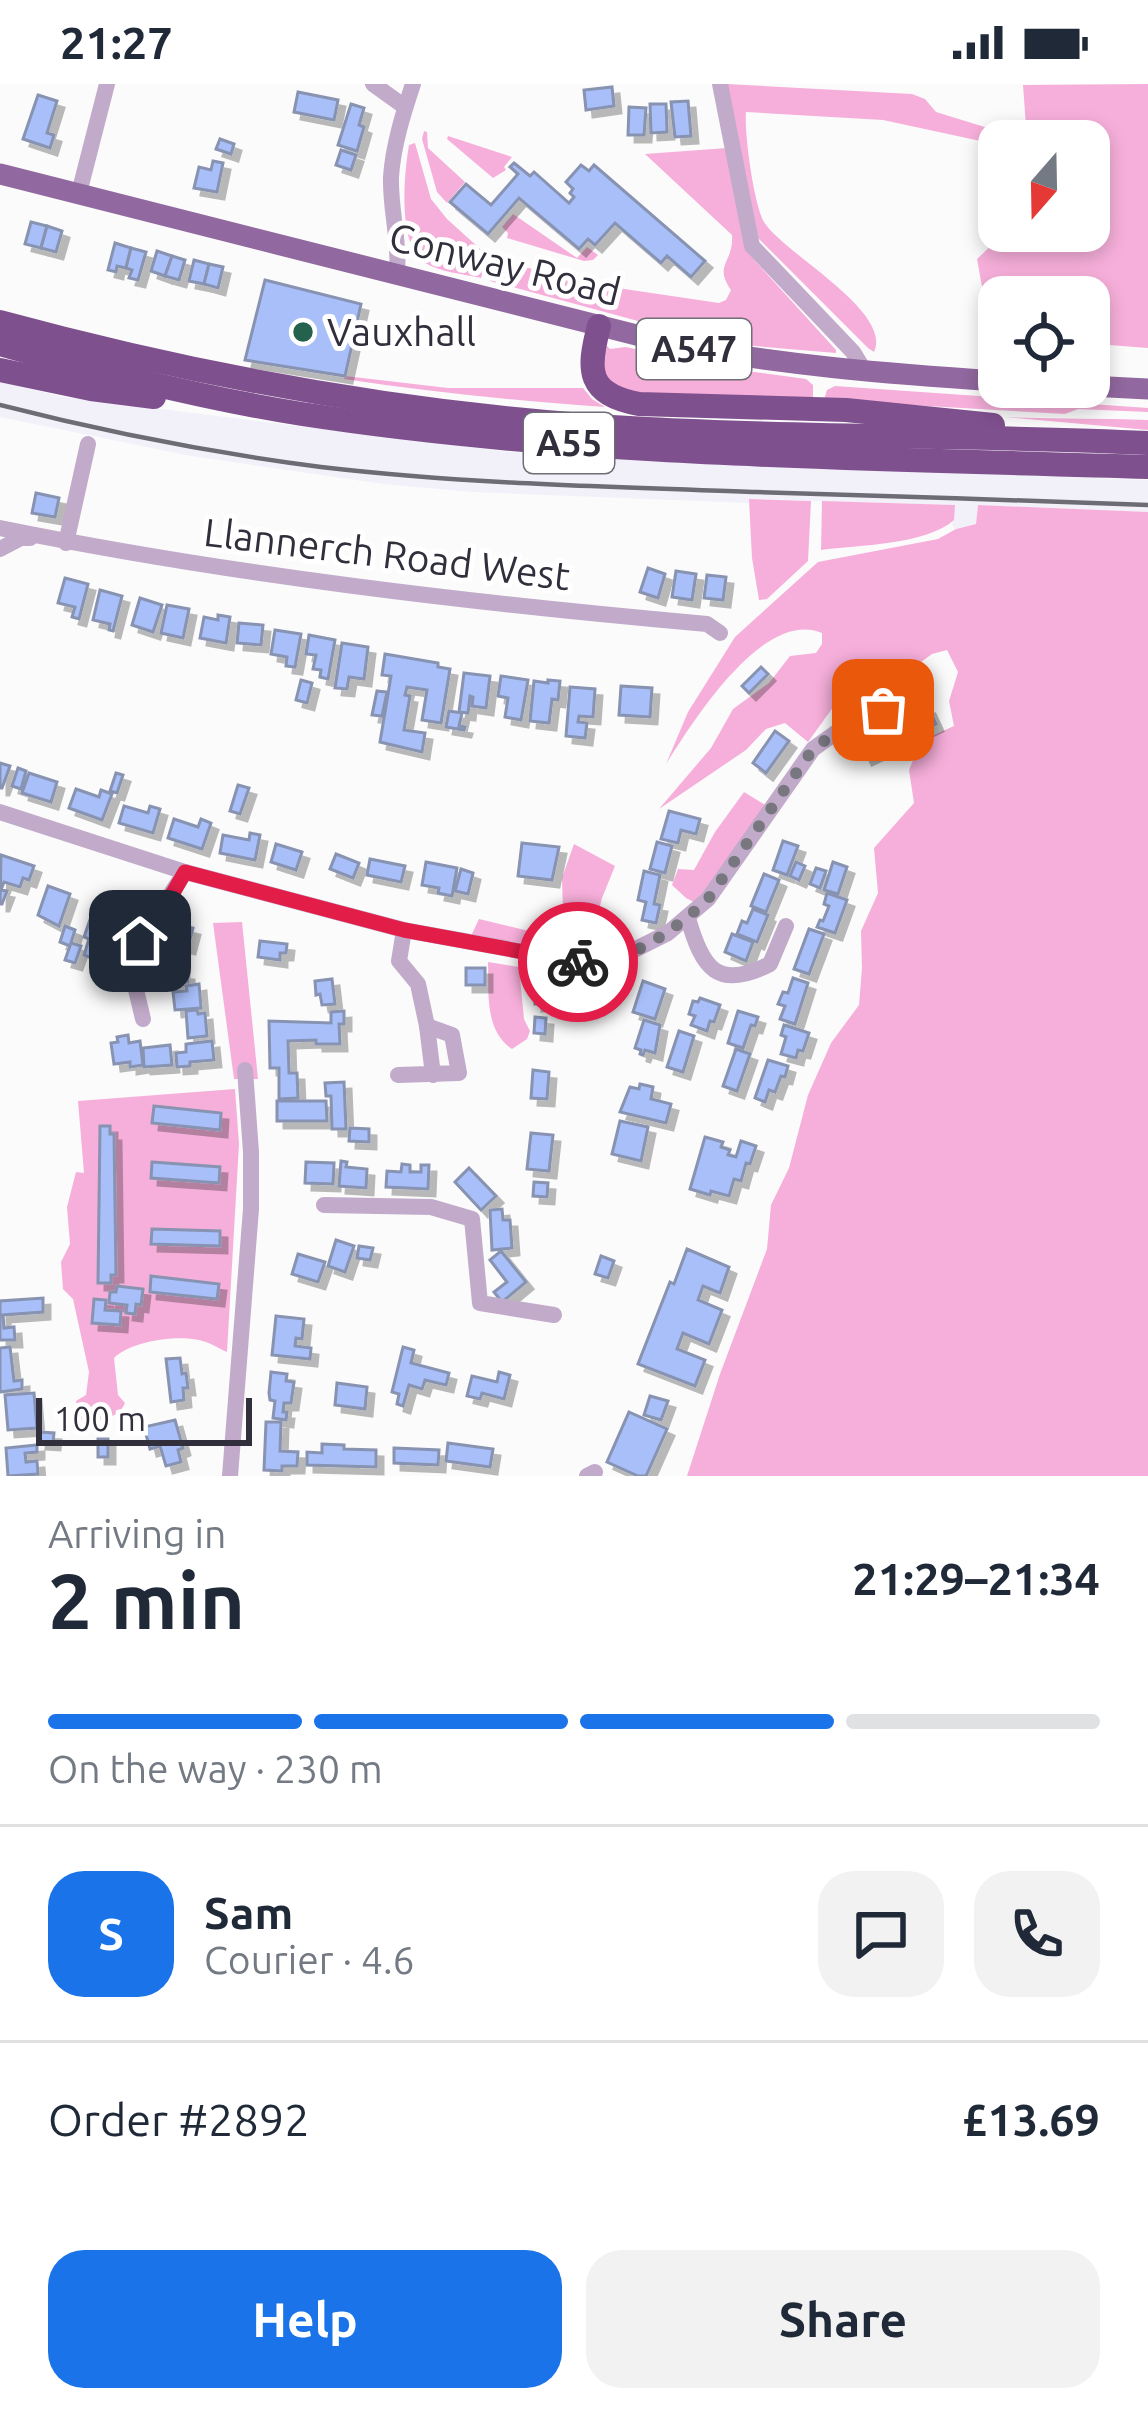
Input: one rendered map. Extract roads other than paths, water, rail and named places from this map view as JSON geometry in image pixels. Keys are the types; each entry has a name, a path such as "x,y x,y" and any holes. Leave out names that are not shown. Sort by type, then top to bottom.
{"highway":[{"name":"A55","path":"0,322 222,374 484,414 644,429 1148,443"},
{"path":"598,326 590,367 596,382 618,400 846,410 961,420 1078,440"},
{"name":"A55","path":"0,344 165,386 300,413 635,450 1148,467"},
{"path":"0,370 91,389 300,413"}],"main road":[{"name":"Conway Road","path":"0,173 716,353 978,379"},
{"path":"1110,387 1148,389"}],"street":[{"path":"79,194 106,84"},
{"path":"373,84 405,107"},
{"path":"397,273 391,181 394,150 413,84"},
{"path":"720,84 752,246 853,352 864,370"},
{"path":"67,543 88,444"},
{"name":"Llannerch Road West","path":"0,528 237,569 707,624 720,633"},
{"name":"Llannerch Road West","path":"0,549 22,538 43,538"},
{"path":"0,812 185,872 404,930 592,964 634,950 688,918 708,899 813,749 848,724 917,696"},
{"path":"143,1019 132,973 140,941 185,872"},
{"path":"688,918 697,950 710,968 733,976 746,976 770,964 785,926"},
{"path":"404,930 399,961 418,984 433,1075"},
{"path":"398,1075 459,1073 452,1035 427,1026"},
{"path":"230,1476 251,1209 245,1070"},
{"path":"324,1205 431,1207 472,1219 480,1303 554,1315"}],"railway":[{"path":"0,405 200,448 375,473 594,486 1148,505"}],"place":[{"name":"Vauxhall","path":"303,332"}]}
